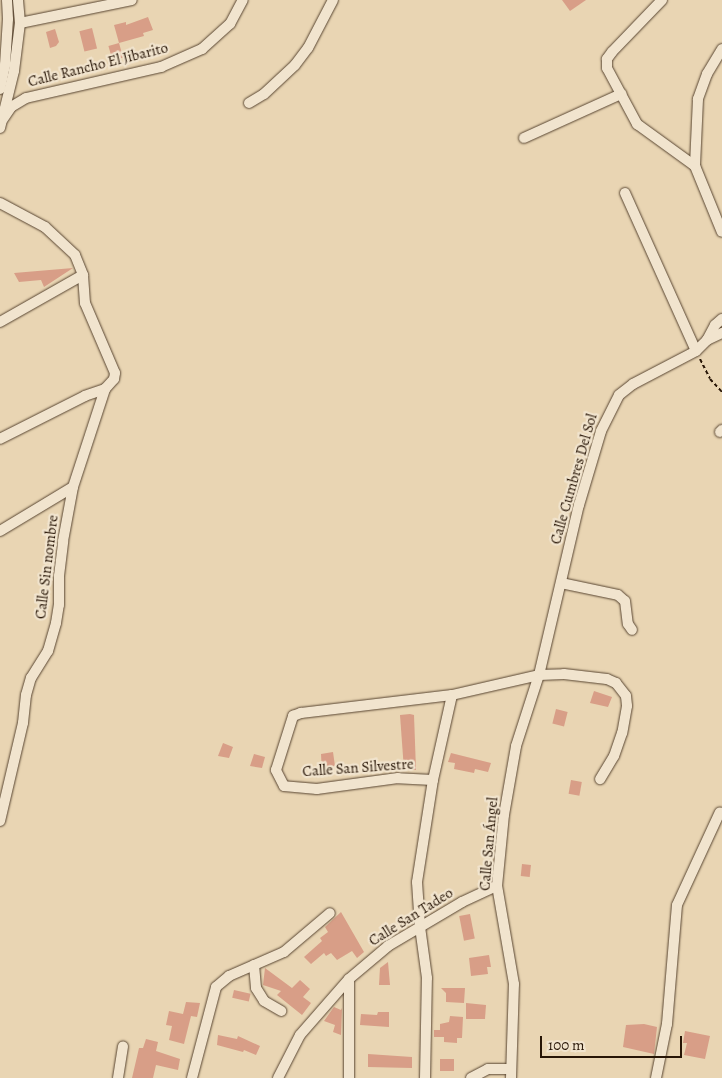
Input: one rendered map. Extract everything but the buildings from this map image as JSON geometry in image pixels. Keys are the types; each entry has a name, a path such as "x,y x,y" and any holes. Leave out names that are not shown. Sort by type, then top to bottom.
{"street":[{"path":"0,89 8,28 7,0"},
{"path":"1,124 24,22 18,0"},
{"path":"24,22 132,0"},
{"name":"Calle Rancho El Jibarito","path":"1,124 11,107 26,98 161,67 202,49 230,24 243,0"},
{"path":"249,103 264,94 295,64 308,48 333,0"},
{"path":"662,0 607,60 608,68 637,124 695,166"},
{"path":"722,49 707,74 698,99 695,166 722,232"},
{"path":"524,138 620,94"},
{"path":"625,193 696,351"},
{"name":"Calle Sin nombre","path":"0,203 26,215 54,234 75,255 82,275 85,303 92,324 115,368 114,379 105,389 73,487 63,541 56,623 48,650 31,678 26,695 23,723 0,821"},
{"path":"0,322 82,275"},
{"name":"Calle Cumbres Del Sol","path":"540,675 582,495 601,431 615,401 619,395 634,384 696,351 707,340 715,325 722,319"},
{"name":"Calle Cumbres Del Sol","path":"707,340 722,334"},
{"path":"0,439 85,396 105,389"},
{"path":"0,531 73,487"},
{"path":"561,583 618,595 625,602 628,624 632,630"},
{"path":"425,1078 427,978 420,927 417,882 433,780 452,695 540,675 588,676 607,679 622,689 627,706 622,733 614,756 600,780"},
{"name":"Calle San Ángel","path":"511,1073 514,984 497,886 504,815 516,746 540,675"},
{"name":"Calle San Silvestre","path":"433,780 398,778 317,789 284,786 276,770 293,716 301,713 452,695"},
{"path":"656,1078 667,1024 677,905 720,812"},
{"name":"Calle San Tadeo","path":"278,1078 285,1060 300,1035 349,978 388,946 462,902 497,886"},
{"path":"192,1078 216,987 229,976 284,952 330,913"},
{"path":"254,965 256,988 264,1001 281,1011"},
{"path":"349,978 349,1078"},
{"path":"118,1078 123,1046"},
{"path":"471,1078 488,1069 511,1073"}],"path":[{"path":"696,351 710,379 722,392"}]}
